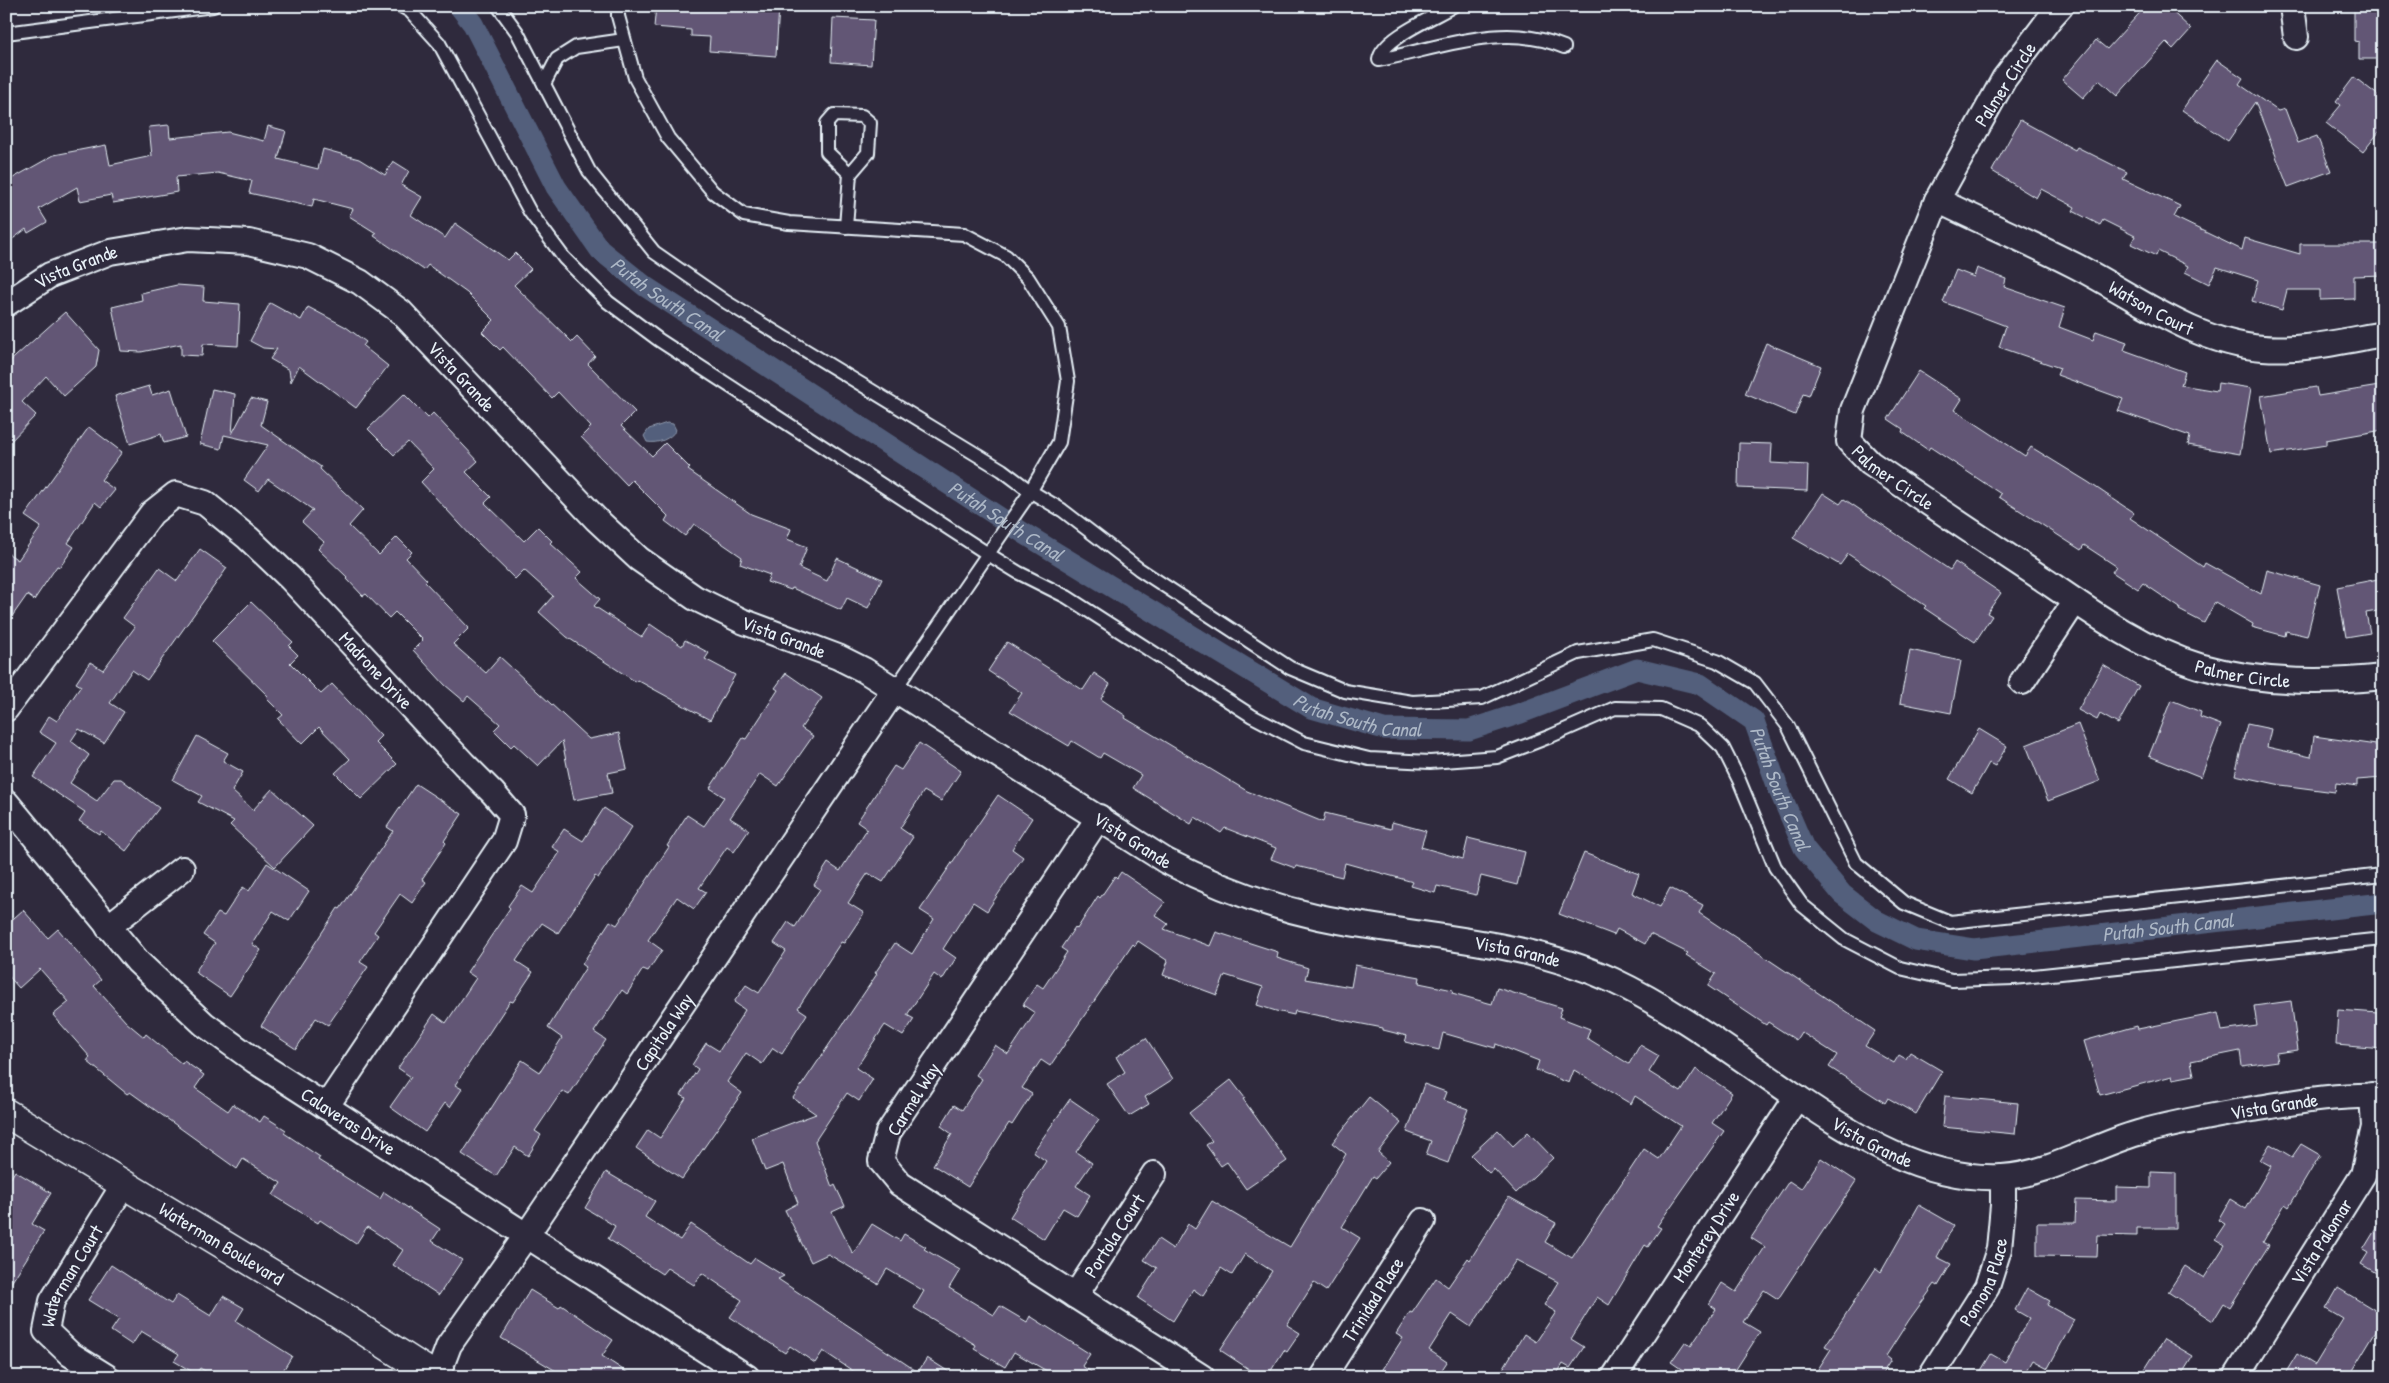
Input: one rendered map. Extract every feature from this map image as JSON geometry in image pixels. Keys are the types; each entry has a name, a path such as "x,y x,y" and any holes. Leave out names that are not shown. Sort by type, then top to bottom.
{"main road":[{"name":"Waterman Boulevard","path":"6,1113 327,1307 437,1377"}],"street":[{"name":"Palmer Circle","path":"2061,6 2004,79 1937,200 1853,410 1849,441 1870,463 2075,601 2137,640 2198,665 2278,681 2350,681 2383,677"},
{"path":"2292,6 2296,37"},
{"name":"Watson Court","path":"1937,200 2074,265 2163,316 2212,337 2262,348 2309,347 2383,334"},
{"name":"Vista Grande","path":"6,304 50,275 110,252 188,239 249,242 308,256 360,282 401,312 596,519 639,559 695,598 742,620 838,657 895,689 1166,861 1209,883 1270,905 1322,918 1491,945 1551,958 1610,980 1664,1008 1833,1122 1910,1162 1958,1175 2003,1177 2050,1168 2135,1134 2193,1119 2304,1100 2377,1096"},
{"name":"Madrone Drive","path":"6,709 152,513 176,494 205,503 255,545 290,578 464,764 494,793 512,815 504,841 326,1107"},
{"path":"2022,682 2075,601"},
{"name":"Capitola Way","path":"437,1377 449,1345 526,1236 895,689"},
{"name":"Calaveras Drive","path":"6,802 138,962 204,1024 255,1061 747,1377"},
{"name":"Carmel Way","path":"1099,817 888,1133 881,1160 900,1184 1202,1377"},
{"path":"108,926 182,869"},
{"name":"Vista Palomar","path":"2236,1377 2342,1210 2362,1175 2374,1127 2377,1096"},
{"name":"Monterey Drive","path":"1614,1377 1797,1097"},
{"name":"Portola Court","path":"1075,1296 1154,1174"},
{"name":"Pomona Place","path":"1930,1377 1987,1287 1998,1249 2003,1205 2003,1177"},
{"name":"Waterman Court","path":"107,1377 70,1354 46,1331 52,1301 124,1184"},
{"name":"Trinidad Place","path":"1323,1377 1423,1221"}],"lane":[{"path":"6,34 213,6"},
{"path":"401,6 410,11 438,43 530,212 564,258 608,302 659,340 992,550 1019,573 1067,597 1252,716 1304,742 1368,759 1430,762 1497,758 1615,708 1661,708 1700,726 1723,748 1739,780 1775,867 1802,905 1844,939 1900,968 1952,980 2014,978 2383,939"},
{"path":"498,6 517,32 588,171 654,252 726,302 1002,470 1029,494 1062,510 1139,569 1290,668 1345,691 1412,702 1482,698 1578,653 1654,640 1718,661 1755,684 1788,726 1856,863 1904,903 1950,922 2383,875"},
{"path":"618,6 618,16 635,78 668,138 713,192 744,215 789,223 964,234 1006,256 1028,278 1059,327 1068,381 1059,442 1029,494 992,550 895,689"},
{"path":"1454,6 1391,41 1380,53 1379,60 1474,38 1513,36 1546,40 1564,47"},
{"path":"544,84 557,59 576,48 624,40"},
{"path":"846,227 850,174 868,154 870,123 862,116 834,115 827,123 826,152 850,174"}],"water":[{"path":"667,423 673,424 676,430 667,438 647,442 644,436 649,429"}],"building":[{"path":"656,6 779,6 776,56 709,51 710,37 691,36 691,30 654,27"},
{"path":"2146,6 2166,6 2191,29 2173,49 2166,42 2117,96 2099,80 2083,98 2062,80 2096,40 2107,49"},
{"path":"2354,9 2383,9 2383,59 2359,59 2359,42 2354,41"},
{"path":"833,18 874,20 871,65 831,62"},
{"path":"2217,60 2243,78 2239,84 2278,111 2285,109 2298,143 2317,136 2331,171 2288,187 2255,102 2228,141 2182,110"},
{"path":"2354,77 2383,99 2383,127 2363,152 2326,123 2341,105 2336,101"},
{"path":"2020,120 2075,150 2077,147 2127,172 2123,179 2180,206 2174,217 2242,250 2245,238 2300,254 2300,244 2383,244 2383,275 2354,276 2354,299 2320,300 2320,290 2287,290 2282,310 2252,301 2258,280 2217,267 2209,284 2185,272 2188,266 2158,251 2156,256 2131,244 2135,236 2103,220 2100,225 2073,211 2075,207 2041,189 2036,198 1992,171"},
{"path":"169,125 170,138 228,132 264,141 268,126 286,131 278,159 318,169 323,149 359,159 385,175 393,161 409,171 401,185 422,197 411,215 445,238 455,223 508,260 515,253 531,269 514,285 572,342 577,337 595,356 588,364 635,412 621,426 652,456 665,443 690,468 688,470 751,514 791,529 787,539 807,547 799,568 827,581 837,558 882,579 868,608 847,598 841,610 792,588 791,590 767,582 770,575 740,564 742,557 694,524 685,536 665,521 668,516 632,480 627,485 581,437 591,427 558,392 552,398 503,347 500,350 482,332 494,320 467,293 428,265 424,270 374,236 376,233 349,216 353,209 314,199 312,207 249,193 252,181 218,173 176,177 177,192 113,203 111,195 80,201 77,187 39,209 47,222 28,233 26,229 6,244 6,182 54,155 106,145 110,165 152,156 149,127"},
{"path":"1977,268 2006,279 2004,287 2065,308 2059,327 2093,340 2096,331 2127,342 2124,350 2185,372 2181,385 2217,391 2218,383 2251,388 2240,454 2188,445 2190,436 2118,411 2123,399 2057,375 2060,368 1999,347 2006,326 1943,302 1956,270 1974,277"},
{"path":"177,285 204,287 203,301 240,304 238,346 203,344 202,356 181,355 181,344 141,352 121,351 112,307 142,300 141,293"},
{"path":"270,303 301,320 308,307 346,327 366,342 363,346 388,366 356,408 299,366 291,382 289,370 270,359 277,349 263,348 250,341"},
{"path":"65,312 99,350 96,367 64,396 46,376 22,402 36,415 6,446 6,365"},
{"path":"1766,343 1821,366 1809,396 1803,394 1795,415 1745,394"},
{"path":"1919,371 1962,399 1955,410 2025,456 2031,447 2088,482 2134,513 2130,518 2203,567 2205,563 2261,594 2267,570 2320,585 2307,636 2286,631 2285,636 2252,627 2253,624 2215,602 2204,623 2179,610 2180,608 2143,583 2138,589 2112,572 2116,566 2084,545 2081,550 1999,497 2001,494 1930,447 1928,450 1902,432 1903,429 1888,419"},
{"path":"149,386 152,395 171,389 186,437 164,443 161,434 130,444 115,396"},
{"path":"2379,386 2383,407 2383,430 2326,440 2326,445 2271,454 2261,396 2316,387 2318,396"},
{"path":"212,389 235,394 232,434 251,398 267,402 261,425 321,467 320,469 363,510 349,526 379,555 397,537 412,552 406,558 427,580 425,582 469,628 453,644 486,673 500,657 589,739 619,733 627,769 608,773 612,793 574,800 562,741 538,766 514,744 511,747 494,730 500,724 468,696 464,701 445,685 413,650 423,640 395,612 389,618 366,594 363,596 348,578 318,549 324,542 302,522 313,510 268,479 259,491 244,480 268,445 224,435 221,449 200,444"},
{"path":"404,394 428,418 433,413 478,461 466,472 491,497 485,503 524,541 538,527 552,541 550,543 582,572 576,578 600,599 594,606 642,637 650,624 682,646 685,640 709,653 705,659 735,675 710,720 637,680 636,682 567,637 539,612 553,596 524,570 515,579 472,537 421,482 434,469 408,442 394,455 368,429"},
{"path":"89,427 122,452 101,480 115,490 101,507 95,502 68,543 74,547 60,567 57,566 34,600 27,595 6,625 6,552 18,560 41,527 25,516"},
{"path":"1739,443 1772,444 1771,463 1808,465 1807,491 1738,488"},
{"path":"1823,493 1840,504 1844,499 1950,570 1955,562 2001,593 1987,613 1992,616 1975,642 1924,608 1926,606 1848,554 1840,565 1793,538"},
{"path":"200,549 227,568 147,680 132,670 110,703 124,712 104,743 79,729 71,741 89,755 70,783 97,801 114,779 121,779 159,808 126,851 101,831 99,834 79,821 85,812 33,777 56,743 39,732 49,716 57,721 81,686 76,683 90,662 103,670 135,627 123,618 159,568 177,581"},
{"path":"2378,579 2383,610 2366,613 2370,633 2346,637 2337,587"},
{"path":"251,602 293,642 289,646 298,655 290,663 321,694 332,684 381,736 375,742 397,764 361,799 335,773 350,759 319,727 302,744 278,719 283,715 266,698 268,696 212,641"},
{"path":"1007,642 1083,690 1094,673 1110,684 1101,699 1126,716 1125,718 1247,791 1323,822 1325,813 1391,829 1392,822 1426,831 1421,847 1463,859 1468,838 1525,852 1517,885 1481,876 1476,895 1437,886 1435,893 1411,886 1413,882 1345,863 1342,877 1296,866 1295,868 1271,859 1276,848 1225,828 1221,833 1195,817 1191,824 1133,788 1141,775 1103,753 1100,758 1072,741 1069,746 1010,711 1022,693 988,671"},
{"path":"1910,650 1961,661 1951,713 1900,703"},
{"path":"2103,665 2139,686 2118,724 2100,714 2097,720 2078,710"},
{"path":"786,673 822,698 801,728 813,736 778,786 760,774 730,818 749,830 734,852 727,847 699,888 706,892 694,909 677,897 648,940 662,950 648,971 643,969 627,994 622,990 594,1032 606,1040 569,1095 562,1091 535,1131 541,1135 528,1156 515,1147 496,1176 462,1154 522,1060 540,1072 562,1038 548,1028 586,967 582,964 610,921 617,925 669,847 667,846 687,815 704,826 724,797 710,788 743,738 746,739 778,690 775,688"},
{"path":"2171,700 2201,712 2200,717 2221,725 2201,777 2149,756"},
{"path":"2078,724 2100,781 2048,801 2026,745"},
{"path":"2247,724 2271,729 2267,747 2311,757 2314,736 2383,746 2383,778 2357,780 2357,786 2336,783 2335,792 2281,785 2235,775"},
{"path":"1979,729 2007,746 1995,766 1989,763 1972,793 1949,779"},
{"path":"197,736 228,753 223,761 243,772 232,791 253,810 272,789 313,826 275,867 230,825 234,821 198,802 202,796 173,780"},
{"path":"919,743 961,771 941,801 924,791 900,828 913,837 883,882 868,873 848,903 864,913 844,943 841,942 798,1008 807,1014 782,1054 773,1048 762,1064 746,1053 727,1082 742,1093 682,1179 636,1148 648,1130 660,1138 686,1098 681,1095 698,1069 692,1065 706,1043 719,1051 745,1010 734,1002 746,985 759,993 786,951 774,943 788,922 795,927 820,889 814,885 828,863 840,871 867,829 857,822 894,766 901,770"},
{"path":"416,784 462,814 444,841 446,843 422,879 426,882 412,903 400,894 374,932 378,935 360,962 368,967 328,1025 316,1018 296,1049 261,1026 338,908 340,909 393,831 387,827"},
{"path":"998,795 1032,818 1012,849 1023,857 987,911 973,902 943,949 956,958 942,980 934,974 907,1015 914,1019 903,1036 885,1025 856,1068 873,1079 859,1101 847,1093 815,1141 832,1187 835,1185 845,1206 832,1212 853,1254 872,1224 900,1241 904,1234 926,1247 924,1249 960,1270 949,1288 994,1315 1000,1306 1027,1322 1030,1316 1090,1354 1082,1366 1099,1377 1057,1377 1014,1352 1005,1367 974,1349 976,1345 914,1308 924,1291 887,1269 878,1284 828,1254 811,1262 785,1210 798,1203 783,1164 765,1171 752,1138 816,1114 793,1098 877,974 875,973 895,943 912,954 934,919 920,910"},
{"path":"604,808 632,827 598,878 595,876 558,933 542,923 516,961 533,972 513,1002 510,1001 455,1085 462,1089 450,1107 445,1103 425,1132 390,1107 411,1077 398,1068 434,1014 446,1023 476,978 467,972 510,908 508,906 522,886 533,893 560,852 552,847 564,829 583,841"},
{"path":"1584,853 1639,874 1632,893 1660,907 1670,888 1703,905 1699,913 1875,1031 1865,1046 1894,1063 1899,1055 1906,1059 1910,1052 1942,1071 1916,1114 1888,1098 1885,1103 1829,1067 1837,1055 1801,1032 1796,1040 1768,1022 1766,1025 1708,986 1716,974 1686,955 1688,953 1650,934 1645,944 1617,929 1614,935 1559,914"},
{"path":"267,863 309,891 289,921 273,911 252,944 261,950 230,996 195,972 215,943 203,935 218,913 224,916 243,887 249,891"},
{"path":"1121,872 1165,902 1155,915 1168,924 1164,929 1210,946 1216,932 1278,952 1277,958 1308,968 1305,979 1351,987 1355,965 1420,977 1419,983 1453,990 1452,993 1492,1004 1497,988 1562,1008 1559,1017 1590,1029 1587,1038 1629,1064 1640,1045 1659,1056 1649,1072 1681,1092 1696,1069 1732,1093 1712,1123 1724,1131 1657,1226 1661,1228 1648,1247 1645,1245 1609,1305 1597,1297 1571,1339 1584,1347 1570,1368 1563,1364 1555,1377 1498,1377 1524,1334 1536,1342 1556,1312 1544,1305 1558,1282 1516,1260 1471,1327 1452,1314 1429,1350 1447,1362 1437,1377 1378,1377 1403,1338 1396,1334 1410,1312 1412,1313 1436,1278 1448,1287 1468,1258 1470,1260 1509,1197 1556,1223 1545,1242 1572,1258 1644,1149 1659,1159 1681,1126 1635,1096 1631,1104 1574,1070 1569,1083 1536,1070 1539,1061 1496,1044 1495,1048 1443,1033 1439,1050 1405,1042 1407,1036 1383,1030 1383,1028 1295,1011 1294,1015 1276,1011 1257,1005 1263,987 1225,975 1217,995 1163,975 1168,961 1138,941 1135,946 1133,944 1050,1066 1041,1060 1022,1088 1032,1094 1012,1125 1009,1123 968,1187 933,1165 952,1134 941,1126 954,1105 962,1110 982,1079 976,1075 995,1045 1008,1054 1035,1013 1023,1005 1037,984 1043,988 1067,952 1061,948 1075,927 1077,929 1098,896 1100,898 1115,876 1117,878"},
{"path":"23,910 48,938 58,929 101,980 94,986 126,1022 144,1037 146,1034 182,1064 184,1061 204,1075 195,1088 228,1111 233,1104 260,1122 264,1116 286,1130 284,1133 320,1157 318,1160 380,1199 384,1192 440,1229 432,1241 462,1260 439,1295 393,1265 403,1250 367,1227 356,1244 320,1220 318,1223 273,1195 281,1183 243,1159 237,1169 130,1092 127,1094 87,1061 90,1057 53,1015 69,1002 40,969 19,988 6,973 6,925"},
{"path":"2291,1001 2298,1050 2276,1053 2278,1061 2242,1066 2240,1051 2191,1061 2194,1075 2173,1079 2172,1076 2100,1095 2084,1041 2137,1026 2138,1029 2218,1013 2222,1031 2257,1026 2254,1006"},
{"path":"2338,1010 2378,1013 2378,1024 2383,1024 2383,1049 2336,1045"},
{"path":"1146,1038 1173,1079 1145,1097 1149,1104 1129,1116 1107,1084 1125,1072 1116,1057"},
{"path":"1231,1080 1287,1161 1246,1189 1227,1162 1221,1166 1206,1145 1212,1141 1189,1113"},
{"path":"1424,1084 1446,1092 1443,1100 1468,1109 1448,1163 1426,1155 1431,1141 1407,1132"},
{"path":"1945,1096 2018,1103 2015,1134 1942,1127"},
{"path":"1369,1097 1401,1123 1378,1152 1389,1162 1376,1178 1373,1176 1342,1227 1360,1238 1326,1291 1314,1283 1287,1325 1300,1333 1287,1352 1284,1350 1267,1377 1261,1377 1220,1350 1272,1271 1245,1254 1232,1275 1221,1268 1203,1296 1193,1289 1173,1321 1138,1298 1157,1268 1144,1260 1158,1239 1173,1249 1188,1224 1195,1229 1212,1201 1290,1247 1346,1154 1332,1143"},
{"path":"1070,1099 1099,1119 1076,1152 1092,1163 1076,1186 1090,1195 1077,1216 1063,1208 1044,1239 1010,1217 1046,1161 1033,1152"},
{"path":"1498,1130 1513,1146 1528,1132 1553,1158 1516,1193 1494,1169 1489,1173 1471,1155"},
{"path":"2270,1144 2292,1157 2301,1144 2320,1155 2289,1207 2285,1204 2263,1242 2269,1245 2230,1307 2224,1303 2213,1321 2168,1292 2185,1266 2204,1278 2225,1245 2215,1239 2225,1224 2218,1220 2230,1199 2246,1209 2271,1166 2260,1160"},
{"path":"1821,1158 1856,1181 1778,1299 1764,1290 1743,1322 1760,1332 1731,1377 1680,1377 1684,1371 1671,1362 1685,1342 1691,1346 1716,1309 1709,1304 1722,1283 1736,1292 1765,1247 1751,1238 1789,1181 1801,1189"},
{"path":"15,1171 51,1193 32,1224 44,1231 6,1291 6,1186"},
{"path":"606,1172 655,1201 645,1217 680,1240 691,1224 750,1264 755,1258 784,1276 778,1279 918,1372 927,1358 957,1377 862,1377 823,1351 815,1363 790,1346 785,1353 730,1317 742,1300 702,1273 694,1285 667,1268 662,1274 608,1239 615,1226 585,1208"},
{"path":"2151,1172 2176,1173 2176,1228 2137,1228 2137,1236 2098,1235 2097,1257 2037,1256 2037,1223 2075,1223 2076,1200 2116,1201 2116,1187 2151,1188"},
{"path":"1919,1205 1954,1225 1937,1257 1951,1264 1938,1286 1935,1284 1886,1356 1891,1360 1880,1377 1813,1377 1831,1349 1825,1346 1876,1268 1881,1272"},
{"path":"2383,1217 2383,1277 2361,1264 2368,1253 2363,1250"},
{"path":"111,1265 171,1304 177,1295 211,1316 223,1296 244,1308 236,1321 292,1356 279,1377 215,1377 200,1368 196,1374 174,1361 179,1354 141,1331 132,1345 111,1331 119,1319 88,1300"},
{"path":"2027,1288 2050,1301 2047,1305 2074,1320 2048,1368 2033,1360 2025,1374 2030,1377 1977,1377 1991,1354 2005,1362 2029,1318 2015,1310"},
{"path":"2338,1288 2383,1315 2383,1319 2348,1377 2283,1377 2297,1354 2315,1365 2343,1319 2326,1309"},
{"path":"530,1290 559,1308 561,1305 613,1340 602,1356 634,1377 566,1377 501,1338"},
{"path":"2164,1339 2193,1356 2180,1377 2140,1377"}],"waterway":[{"name":"Putah South Canal","path":"459,6 473,24 556,187 600,250 646,287 1025,534 1311,708 1384,729 1469,730 1521,713 1637,669 1700,684 1754,721 1778,788 1804,848 1842,894 1877,921 1916,940 1974,949 2383,903"}]}
